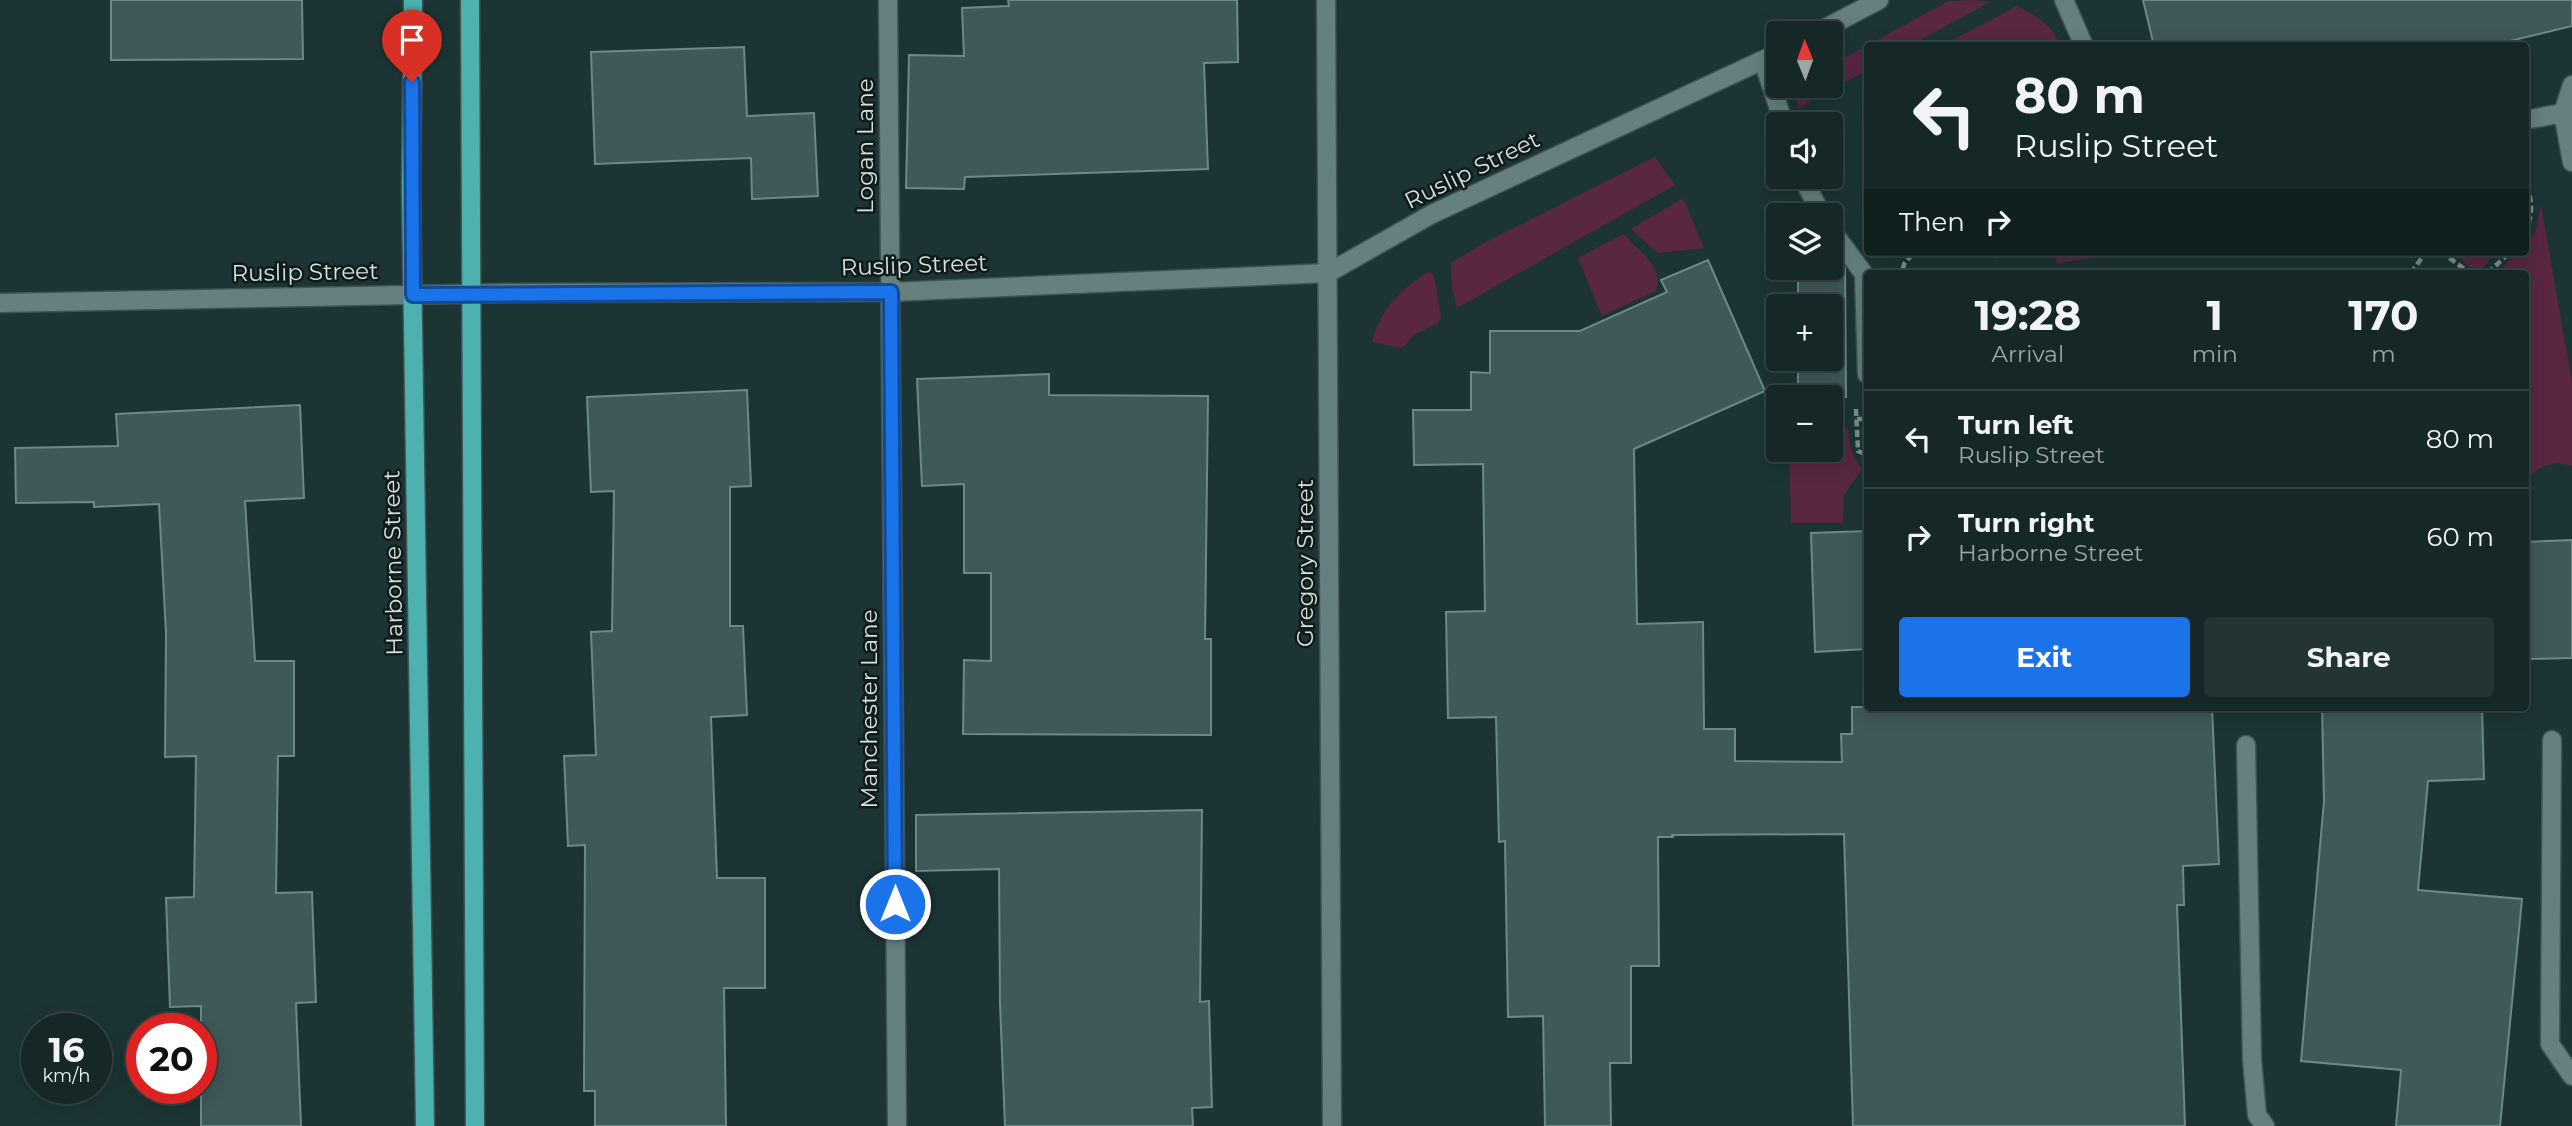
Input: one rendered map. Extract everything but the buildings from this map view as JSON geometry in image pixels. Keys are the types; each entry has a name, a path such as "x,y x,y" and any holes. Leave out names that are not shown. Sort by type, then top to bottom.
{"main road":[{"name":"Harborne Street","path":"414,0 413,295 425,1126"},
{"path":"470,0 475,1126"}],"street":[{"name":"Logan Lane","path":"888,0 891,292"},
{"name":"Gregory Street","path":"1326,0 1332,1126"},
{"path":"1839,21 1879,0"},
{"path":"2064,0 2082,42"},
{"name":"Ruslip Street","path":"0,303 470,294 891,292 1328,273 1432,214 1766,59"},
{"path":"2572,85 2563,113 2572,162"},
{"path":"2529,119 2563,113"},
{"path":"1843,246 1864,274"},
{"name":"Manchester Lane","path":"891,292 897,1126"},
{"path":"2552,740 2550,1044 2572,1076"},
{"path":"2246,745 2252,1060 2257,1115 2265,1126"}],"path":[{"path":"2529,195 2532,216 2529,224"},
{"path":"2447,256 2466,270"},
{"path":"2491,270 2506,256"},
{"path":"1856,406 1858,450 1864,453"},
{"path":"1857,419 1864,419"}],"shaded area":[{"path":"1949,1 1990,2 1917,42 1873,42"},
{"path":"2017,6 2043,21 2059,42 1949,42"},
{"path":"1864,47 1864,72 1843,83 1843,58"},
{"path":"1796,98 1816,98 1798,108"},
{"path":"1655,157 1675,185 1457,308 1452,288 1451,263 1484,243"},
{"path":"1683,198 1704,248 1658,253 1631,229"},
{"path":"2541,204 2572,384 2572,466 2552,464 2529,477 2529,270 2499,270 2514,256 2529,256 2529,240 2535,233"},
{"path":"1623,234 1653,266 1658,282 1656,291 1602,316 1578,258"},
{"path":"2056,256 2111,256 2057,263"},
{"path":"2456,256 2492,256 2481,270 2475,270"},
{"path":"1429,272 1434,274 1441,318 1438,323 1412,336 1405,346 1400,348 1372,342 1380,320 1393,301 1409,285"},
{"path":"1848,427 1852,449 1862,469 1844,495 1843,523 1791,523 1789,462 1843,462 1843,430"}],"route":[{"path":"412,82 413,295 891,292 895,904"}]}
